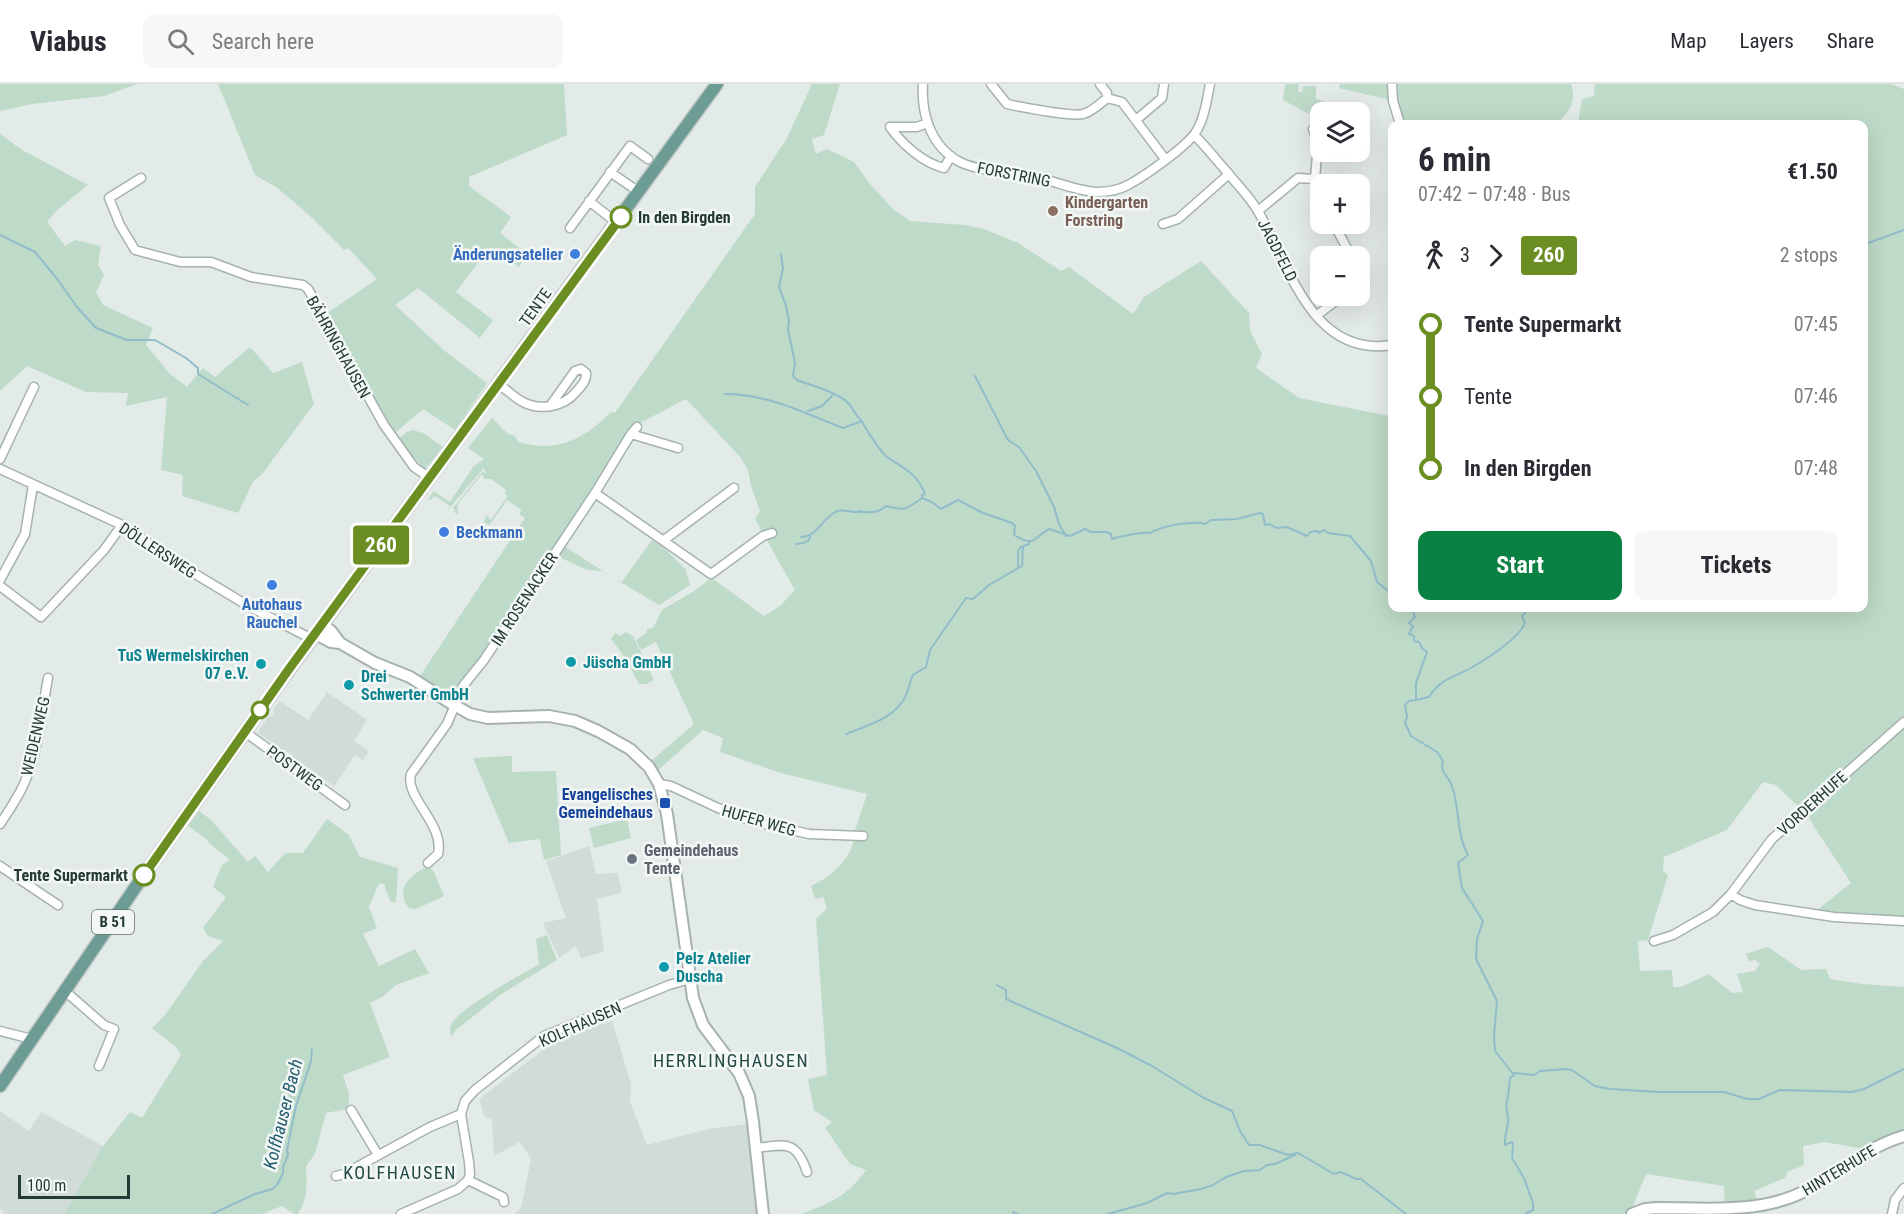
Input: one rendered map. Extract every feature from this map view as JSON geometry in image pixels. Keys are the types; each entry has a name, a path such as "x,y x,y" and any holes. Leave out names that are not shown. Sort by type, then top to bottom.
{"main road":[{"name":"TENTE","path":"0,1086 245,732 717,84"}],"street":[{"name":"FORSTRING","path":"922,84 927,123 937,141 960,162 1084,190 1098,192 1127,186 1194,135"},
{"path":"991,84 1007,104 1037,110 1082,115 1093,110 1107,98"},
{"path":"1100,84 1107,93 1107,98"},
{"path":"1136,120 1162,98 1164,84"},
{"path":"1194,135 1201,120 1210,84"},
{"path":"1392,84 1393,100 1399,120"},
{"path":"1107,98 1122,102 1165,159"},
{"path":"927,123 917,127 890,127 898,139 933,165 944,168 951,156"},
{"name":"JAGDFELD","path":"1194,135 1258,211 1296,286 1316,316 1337,336 1348,341 1372,347 1388,345"},
{"path":"570,228 630,146 648,159"},
{"path":"610,172 639,192"},
{"path":"1163,224 1178,219 1228,174"},
{"name":"BÄHRINGHAUSEN","path":"141,178 109,198 120,225 135,250 180,262 211,262 251,277 303,285 308,289 384,425 414,467 430,478"},
{"path":"1258,211 1298,178 1310,179"},
{"path":"589,201 617,223"},
{"path":"1316,316 1329,306"},
{"path":"498,384 533,407 550,406 562,404 572,396 586,380 586,373 581,369 575,371 550,406"},
{"path":"0,459 34,387"},
{"name":"IM ROSENACKER","path":"452,704 484,660 634,431 678,448"},
{"name":"DÖLLERSWEG","path":"0,469 122,525 182,566 250,607 317,633"},
{"path":"0,580 25,534 33,486"},
{"path":"664,540 734,488"},
{"path":"595,493 711,574 764,536 772,533"},
{"path":"0,586 41,617 104,550 122,525"},
{"path":"317,633 336,635 340,643 375,663 417,680 470,714 488,718 539,715 575,721 630,749 649,767 659,784 667,813 693,998 703,1025 739,1073 751,1108 763,1214"},
{"name":"WEIDENWEG","path":"0,824 21,791 36,746 48,678"},
{"path":"429,863 438,854 439,843 429,817 414,794 409,779 413,769 447,723 452,704"},
{"name":"VORDERHUFE","path":"1654,941 1662,940 1713,912 1731,894 1772,839 1904,722"},
{"name":"POSTWEG","path":"245,732 345,805"},
{"name":"HUFER WEG","path":"659,784 671,786 752,821 809,834 863,836"},
{"path":"0,866 58,905"},
{"path":"1731,894 1755,905 1834,917 1904,921"},
{"name":"KOLFHAUSEN","path":"460,1114 470,1095 544,1036 669,985 690,979"},
{"path":"65,991 104,1025 114,1029 99,1066"},
{"path":"0,1031 32,1039"},
{"path":"351,1110 378,1155"},
{"path":"336,1176 460,1114 469,1162 468,1180 458,1189 401,1214"},
{"name":"HINTERHUFE","path":"1632,1214 1657,1208 1744,1208 1776,1202 1805,1191 1866,1152 1904,1136"},
{"path":"756,1148 785,1145 793,1147 801,1157 807,1172"},
{"path":"468,1180 503,1197 504,1202"},
{"path":"1892,1214 1895,1200 1904,1188"}],"shaded area":[{"path":"327,692 367,720 354,741 369,751 363,760 355,755 334,786 259,734 259,730 269,716 271,717 280,701 308,720"},
{"path":"589,846 596,874 618,873 622,893 597,899 604,952 581,958 576,946 559,958 543,923 566,918 546,861"},
{"path":"612,1021 631,1084 630,1102 647,1145 708,1129 748,1124 757,1214 514,1214 521,1208 531,1159 520,1142 494,1156 492,1120 484,1116 479,1099 551,1044 571,1034"},
{"path":"0,1111 29,1131 41,1112 103,1146 64,1214 5,1214 0,1209"}],"green space":[{"path":"0,84 137,84 104,96 32,104 0,111"},
{"path":"218,84 564,84 567,135 469,177 469,186 511,217 500,233 527,254 519,267 490,247 456,292 493,320 480,338 418,288 395,305 446,352 487,383 455,430 423,409 394,434 370,397 346,347 326,314 377,279 348,248 344,250 307,213 276,187 255,175"},
{"path":"812,84 840,84 824,135 812,139 816,154 827,149 854,162 869,183 894,210 910,221 965,225 984,229 1018,243 1061,271 1069,267 1133,314 1144,297 1201,261 1249,313 1250,331 1262,354 1256,368 1299,398 1388,416 1388,612 1868,612 1868,120 1578,120 1582,99 1594,96 1595,84 1891,84 1904,89 1904,719 1801,809 1776,785 1763,782 1727,830 1664,857 1663,871 1668,875 1648,940 1638,941 1640,971 1672,970 1673,987 1681,987 1709,974 1732,993 1743,992 1737,974 1755,971 1760,964 1755,960 1749,961 1746,954 1768,947 1801,970 1826,969 1830,979 1904,987 1904,1133 1863,1149 1825,1142 1803,1146 1804,1165 1787,1172 1785,1178 1754,1191 1759,1203 1725,1206 1727,1214 801,1214 838,1198 866,1170 850,1164 825,1128 832,1122 814,1110 808,1079 827,1075 816,919 827,908 823,897 815,899 811,886 834,872 851,850 867,794 781,773 720,752 723,738 703,730 657,771 651,761 693,725 693,722 656,642 641,650 636,640 646,633 647,629 653,628 662,610 714,576 713,579 764,616 780,606 795,590 755,519 760,511 748,470 741,458 686,399 638,424 627,436 453,697 420,676 525,518 519,514 522,510 507,500 489,525 484,522 486,516 491,520 507,497 506,490 491,479 484,479 482,474 457,505 458,513 454,512 453,508 482,472 486,473 484,468 446,512 450,506 435,496 428,499 434,491 450,502 473,467 484,459 468,448 492,418 508,434 515,436 518,442 545,446 558,445 580,437 611,412 615,413 755,214 755,187 787,138","holes":["1646,1174 1724,1186 1725,1205 1632,1208"]},
{"path":"1285,84 1299,84 1298,92 1302,92 1303,86 1316,86 1316,99 1326,102 1310,102 1310,115 1283,100"},
{"path":"1340,84 1390,84 1390,100 1339,88"},
{"path":"1396,84 1571,84 1573,91 1571,107 1560,120 1403,120 1396,100"},
{"path":"0,134 22,150 88,185 56,211 47,222 65,246 75,240 101,246 98,265 104,275 96,292 103,305 153,328 146,345 170,374 187,387 203,368 215,377 250,347 273,373 302,362 314,404 263,473 253,482 238,513 182,496 183,475 161,470 167,397 126,406 128,393 86,392 27,366 0,391"},
{"path":"413,430 423,433 443,447 425,469 397,440"},
{"path":"652,540 664,548 686,570 690,585 659,605 621,583"},
{"path":"564,546 602,571 587,570 557,556"},
{"path":"626,632 633,636 654,680 646,684 639,684 626,659 611,639 615,633 620,636"},
{"path":"1904,725 1904,920 1834,915 1817,910 1851,883 1808,817 1803,815"},
{"path":"512,756 512,772 556,771 561,855 544,860 540,839 509,843 473,758"},
{"path":"199,811 210,819 248,862 255,856 268,872 285,853 303,853 327,819 349,835 360,857 398,868 396,902 391,902 385,884 379,883 369,907 377,928 363,934 379,966 415,949 429,973 396,985 382,997 370,1003 390,1057 343,1075 349,1094 348,1109 326,1113 315,1154 306,1166 305,1197 298,1214 282,1206 262,1214 64,1214 103,1146 130,1112 142,1118 181,1055 176,1047 152,1028 165,1015 203,961 223,941 208,936 203,928 226,897 213,887 222,865 230,860 188,826"},
{"path":"627,819 631,838 594,848 589,828"},
{"path":"428,867 433,870 444,896 416,909 409,908 403,895 406,883 416,873"},
{"path":"547,935 557,960 500,995 456,1030 451,1037 450,1028 458,1016 492,992 539,964 536,939"}],"waterway":[{"path":"1868,243 1904,230"},
{"path":"0,235 35,252 96,328 127,340 155,340 186,358 198,368 198,374 248,405"},
{"path":"781,254 783,268 779,287 789,320 788,330 795,363 793,376 797,380 830,392 846,401 883,453 918,480 925,494 922,498"},
{"path":"975,376 1008,440 1019,447 1036,471 1066,536"},
{"path":"725,394 771,401 843,428 862,421"},
{"path":"808,411 822,406 832,396"},
{"path":"858,511 873,512 886,506 905,508 922,498 941,509 958,500 983,513 1012,523 1015,526 1014,535 1026,541 1033,540 1049,529 1070,536 1085,529 1091,532 1107,532 1111,534 1112,539 1131,534 1150,533 1177,524 1205,524 1211,520 1237,519 1260,513 1263,514 1265,525 1269,524 1277,528 1287,527 1307,536 1310,532 1318,531 1319,533 1324,530 1328,533 1350,536 1371,561 1377,582 1388,591"},
{"path":"801,537 812,534 835,512 841,510 859,512"},
{"path":"796,544 804,543 810,537"},
{"path":"846,734 873,724 896,709 907,693 913,675 926,667 930,650 966,598 973,599 989,585 1018,568 1018,551 1029,542"},
{"path":"1018,568 1022,566 1023,546"},
{"path":"1413,612 1415,617 1409,623 1413,626 1409,634 1414,636 1414,641 1419,642 1427,652 1416,683 1416,700 1409,701 1405,705 1407,717 1405,723 1411,736 1437,752 1443,761 1443,772 1451,783 1454,795 1462,839 1468,855 1458,863 1462,888 1483,921 1477,939 1476,959 1497,1001 1495,1051 1514,1075 1510,1078 1506,1103 1508,1120 1505,1145 1512,1142 1513,1144 1512,1158 1524,1178 1533,1203 1533,1210 1525,1214"},
{"path":"1416,700 1429,697 1442,683 1478,664 1506,644 1523,627 1525,623 1522,616 1526,612"},
{"path":"997,985 1006,990 1006,999 1119,1049 1152,1066 1202,1097 1232,1111 1249,1145 1260,1145 1288,1155 1298,1153 1334,1174 1341,1172 1361,1179 1406,1214"},
{"name":"Kolfhauser Bach","path":"212,1214 277,1185 288,1155 296,1106 311,1061 312,1049"},
{"path":"1514,1073 1534,1075 1540,1071 1566,1069 1572,1070 1595,1086 1610,1089 1724,1092 1747,1099 1759,1099 1780,1090 1852,1092 1864,1089 1904,1069"},
{"path":"1108,1214 1147,1203 1167,1193 1201,1189 1226,1177 1244,1171 1260,1170 1267,1165 1295,1155"},
{"path":"1013,1212 1018,1214"}],"bus line":[{"name":"260","path":"144,875 289,669 621,217"}],"place":[{"name":"Kindergarten Forstring","path":"1053,211"},
{"name":"In den Birgden","path":"621,217"},
{"name":"Änderungsatelier","path":"575,254"},
{"name":"Beckmann","path":"444,532"},
{"name":"Autohaus Rauchel","path":"272,585"},
{"name":"Jüscha GmbH","path":"571,662"},
{"name":"TuS Wermelskirchen 07 e.V.","path":"261,664"},
{"name":"Drei Schwerter GmbH","path":"349,685"},
{"name":"Evangelisches Gemeindehaus","path":"665,803"},
{"name":"Gemeindehaus Tente","path":"632,859"},
{"name":"Tente Supermarkt","path":"144,875"},
{"name":"Pelz Atelier Duscha","path":"664,967"}],"district":[{"name":"HERRLINGHAUSEN","path":"731,1061"},
{"name":"KOLFHAUSEN","path":"400,1173"}]}
